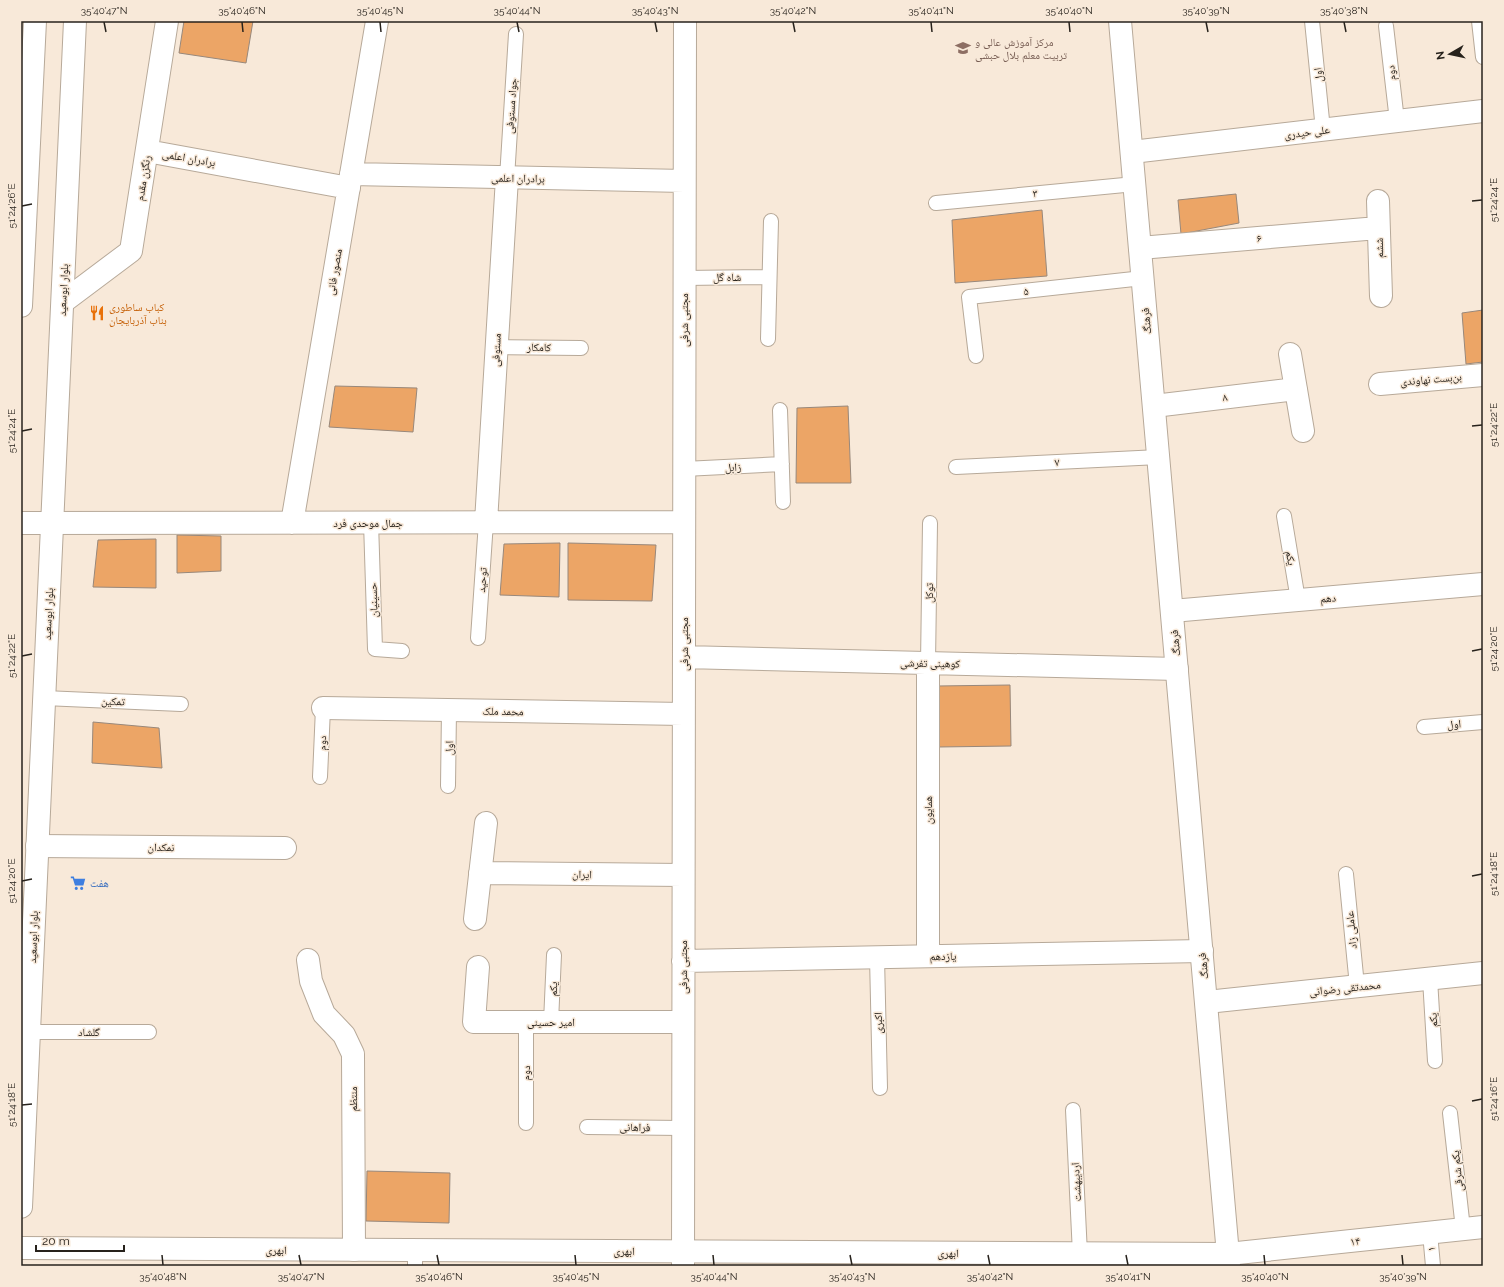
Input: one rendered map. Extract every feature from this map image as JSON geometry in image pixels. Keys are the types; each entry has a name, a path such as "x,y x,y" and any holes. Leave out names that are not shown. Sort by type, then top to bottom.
{"street":[{"path":"21,306 28,42 35,21"},
{"name":"بلوار ابوسعید","path":"21,1207 75,21"},
{"name":"رنگزن مقدم","path":"63,302 131,251 167,21"},
{"name":"منصور فانی","path":"292,523 377,21"},
{"name":"مجتبی شرفی","path":"683,1259 685,21"},
{"name":"فرهنگ","path":"1120,21 1207,1002 1228,1260"},
{"name":"علی حیدری","path":"1132,152 1483,111"},
{"name":"برادران اعلمی","path":"147,151 350,181 507,178 684,181"},
{"name":"مستوفی","path":"486,522 507,178"},
{"name":"ششم","path":"1378,201 1381,296"},
{"name":"۶","path":"1140,248 1378,228"},
{"path":"1290,354 1303,431"},
{"name":"بن‌بست نهاوندی","path":"1380,384 1483,375"},
{"name":"۸","path":"1154,406 1296,389"},
{"name":"جمال موحدی فرد","path":"21,523 684,522"},
{"name":"دهم","path":"1172,611 1483,584"},
{"name":"کوهینی تفرشی","path":"684,657 1177,669"},
{"name":"همایون","path":"928,663 928,956"},
{"name":"محمد ملک","path":"323,708 684,714"},
{"path":"475,919 486,823"},
{"name":"نمکدان","path":"37,846 285,848"},
{"name":"ایران","path":"480,873 683,875"},
{"name":"یازدهم","path":"683,961 1202,951"},
{"name":"منتظم","path":"308,960 311,981 324,1014 344,1035 353,1054 354,1250"},
{"name":"امیر حسینی","path":"478,967 474,1022 683,1022"},
{"name":"محمدتقی رضوانی","path":"1207,1002 1483,973"},
{"name":"۱۴","path":"1228,1260 1473,1228"},
{"name":"ابهری","path":"21,1248 354,1250 415,1258 1008,1260 1080,1254 1228,1260"}],"lane":[{"name":"اول","path":"1312,21 1323,130"},
{"path":"1479,21 1483,57"},
{"name":"دوم","path":"1386,26 1397,121"},
{"name":"جواد مستوفی","path":"507,178 516,34"},
{"name":"۳","path":"936,203 1135,184"},
{"path":"768,339 770,221"},
{"name":"شاه گل","path":"684,278 770,277"},
{"name":"۵","path":"976,356 969,297 1143,278"},
{"name":"کامکار","path":"496,347 581,348"},
{"path":"780,410 783,502"},
{"name":"۷","path":"956,466 1159,457"},
{"name":"زابل","path":"684,469 782,464"},
{"name":"یکم","path":"1284,516 1298,600"},
{"name":"حسینیان","path":"371,522 375,649 402,651"},
{"name":"توحید","path":"478,638 486,522"},
{"name":"توکل","path":"928,663 930,522"},
{"name":"تمکین","path":"44,698 181,704"},
{"name":"دوم","path":"320,777 323,708"},
{"name":"اول","path":"448,786 449,710"},
{"name":"اول","path":"1424,727 1483,722"},
{"name":"عاملی زاد","path":"1346,874 1357,986"},
{"name":"یکم","path":"551,1022 554,955"},
{"name":"اکبری","path":"877,957 880,1088"},
{"name":"یکم","path":"1430,979 1435,1061"},
{"name":"دوم","path":"526,1022 526,1123"},
{"name":"گلشاد","path":"29,1032 149,1032"},
{"name":"اردیبهشت","path":"1073,1110 1080,1254"},
{"name":"یکم شرقی","path":"1450,1113 1473,1228"},
{"name":"فراهانی","path":"587,1126 683,1128"},
{"name":"۱","path":"1430,1233 1433,1266"}],"building":[{"path":"184,21 253,21 246,63 179,53"},
{"path":"1236,194 1239,223 1181,234 1178,200"},
{"path":"1042,210 1047,276 955,283 952,220"},
{"path":"1483,310 1483,362 1466,364 1462,313"},
{"path":"335,386 417,388 413,432 329,427"},
{"path":"848,406 851,483 796,483 797,408"},
{"path":"177,535 221,536 221,571 177,573"},
{"path":"156,539 156,588 93,587 98,540"},
{"path":"560,543 559,597 500,595 504,544"},
{"path":"568,543 656,545 652,601 568,600"},
{"path":"1010,685 1011,746 938,747 937,686"},
{"path":"93,722 159,728 162,768 92,763"},
{"path":"367,1171 450,1173 449,1223 366,1221"}],"place":[{"name":"مرکز آموزش عالی و تربیت معلم بلال حبشی","path":"963,48"},
{"name":"کباب ساطوری بناب آذربایجان","path":"97,313"},
{"name":"هفت","path":"78,883"}]}
